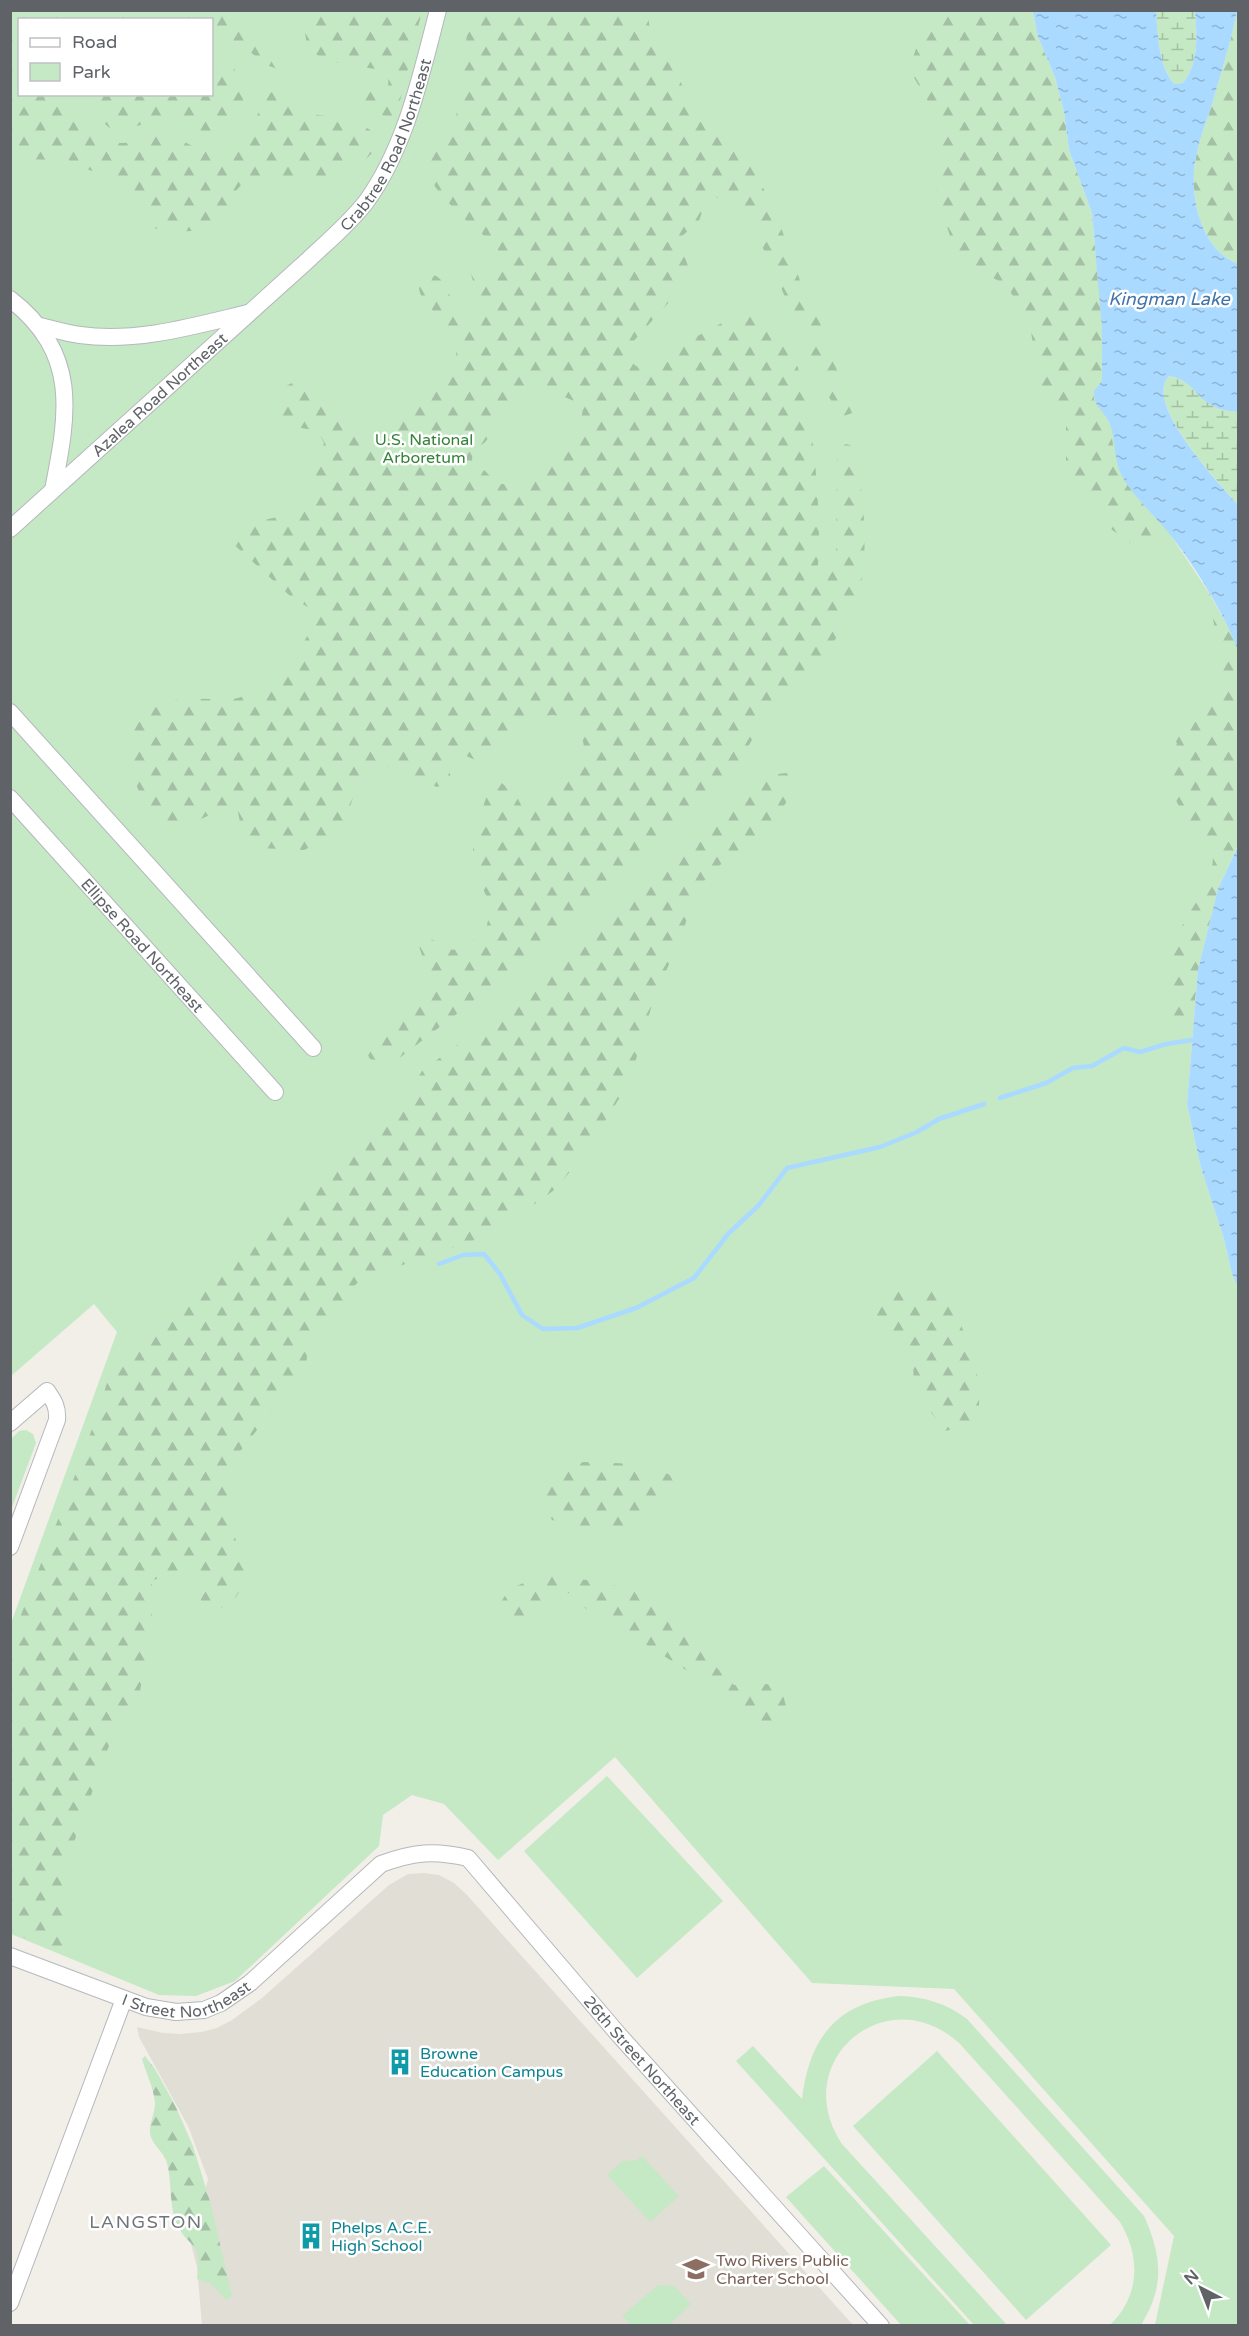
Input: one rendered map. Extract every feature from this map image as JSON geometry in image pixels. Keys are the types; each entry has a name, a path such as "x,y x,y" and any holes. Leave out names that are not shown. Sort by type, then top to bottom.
{"street":[{"name":"Crabtree Road Northeast","path":"307,261 357,213 385,171 406,124 438,10"},
{"name":"Azalea Road Northeast","path":"10,529 307,261"},
{"path":"10,299 39,326 57,359 65,391 64,432 53,490"},
{"path":"39,326 81,335 120,337 170,331 250,313"},
{"path":"10,712 313,1048"},
{"name":"Ellipse Road Northeast","path":"10,798 275,1092"},
{"path":"10,1424 47,1391 57,1410 57,1420 10,1547"},
{"name":"26th Street Northeast","path":"381,1864 408,1855 433,1852 468,1858 619,2035 880,2325"},
{"name":"I Street Northeast","path":"10,2303 124,1998 146,2007 177,2012 204,2010 221,2003 250,1983 381,1864"},
{"path":"10,1956 124,1998"}],"shaded area":[{"path":"408,1874 439,1875 454,1883 467,1895 853,2325 202,2325 197,2267 191,2244 208,2179 188,2126 139,2037 137,2027 180,2034 217,2028 232,2020 262,1998 389,1885"}],"green space":[{"path":"11,10 83,11 81,18 18,18 18,96 59,96 60,99 84,117 96,139 124,143 163,135 202,149 215,151 227,149 244,138 256,119 265,97 275,91 284,93 312,114 340,118 369,129 374,135 375,144 372,153 365,160 353,162 340,173 310,180 243,183 234,193 231,217 220,221 208,230 174,232 152,227 141,214 131,191 116,177 89,170 68,160 11,159"},
{"name":"U.S. National Arboretum","path":"11,11 1033,11 1170,534 1209,593 1238,651 1238,845 1218,889 1198,970 1187,1104 1201,1168 1238,1288 1238,2325 1155,2325 1174,2236 954,1989 812,1983 615,1757 498,1860 444,1804 412,1795 383,1815 379,1846 235,1981 196,1996 159,1995 11,1934 10,1626 117,1332 94,1304 11,1376"},
{"path":"106,11 135,11 138,18 105,18"},
{"path":"159,11 227,11 263,47 290,65 281,70 269,66 246,49 213,41 213,18 162,18"},
{"path":"252,11 284,11 281,34 277,36"},
{"path":"306,11 422,11 397,113 388,118 358,103 357,88 361,85 388,87 389,71 320,57 307,44"},
{"name":"U.S. National Arboretum","path":"464,11 648,11 649,24 687,94 714,127 744,154 759,179 779,222 802,286 818,317 852,413 844,416 836,408 819,376 801,327 768,258 747,222 735,208 722,199 708,197 698,223 683,235 680,243 690,272 689,280 631,344 628,352 630,359 634,365 642,369 675,348 733,317 759,315 773,320 787,339 798,367 813,441 819,518 817,575 824,580 833,571 836,561 837,457 840,448 846,444 852,446 859,473 863,508 864,559 856,599 833,643 775,703 764,717 734,769 712,794 676,828 467,1006 393,1063 370,1059 368,1055 378,1037 415,1005 427,987 427,970 418,941 427,937 453,950 475,940 487,925 491,906 472,865 474,834 486,798 502,783 518,799 526,815 551,788 573,773 584,747 580,722 553,715 519,720 502,743 480,762 457,752 446,761 452,781 437,787 384,766 363,774 340,833 304,850 259,848 242,832 238,812 214,813 179,834 165,826 152,813 141,796 130,756 132,737 139,721 152,709 171,701 236,698 266,685 292,661 316,619 309,608 289,595 230,541 233,529 290,513 309,500 316,489 307,466 320,454 324,443 315,431 291,426 280,415 288,403 282,397 284,387 300,379 312,381 356,431 375,438 383,438 451,374 456,362 453,332 424,300 420,293 420,278 430,275 438,277 467,323 477,328 482,324 483,316 469,267 471,264 478,272 492,270 498,260 498,248 469,223 439,192 427,174 420,155 425,150 443,142 450,133 456,118 468,27","holes":["531,390 572,400 583,408 581,418 574,437 562,456 527,478 502,484 474,465 473,454 486,441 509,407"]},
{"path":"916,11 1033,11 1038,37 1055,77 1064,112 1069,150 1092,213 1102,328 1102,381 1094,391 1094,403 1110,424 1114,452 1122,476 1170,534 1144,553 1111,529 1066,467 1066,410 1040,397 1031,331 1007,285 957,260 936,189 943,127 909,69 924,26"},
{"path":"1156,11 1195,11 1194,58 1183,83 1174,84 1165,68 1160,49"},
{"path":"1237,11 1238,264 1226,257 1208,238 1198,212 1194,184 1195,162 1199,145 1226,57"},
{"path":"213,57 234,67 243,102 239,115 222,132 213,133 199,131 170,118 153,120 128,129 112,129 104,123 81,96 213,96"},
{"path":"1169,376 1185,382 1215,407 1238,412 1238,505 1187,443 1174,423 1166,405 1164,388"},
{"path":"1209,593 1234,637 1238,651 1238,844 1218,889 1198,970 1193,1019 1171,1020 1171,971 1175,943 1204,889 1212,867 1211,846 1190,823 1178,805 1170,785 1169,774 1169,764 1177,744 1171,728 1202,708 1215,692 1218,684 1218,659"},
{"path":"786,773 793,778 794,787 773,827 768,833 742,848 720,865 694,891 683,933 654,998 629,1083 586,1151 557,1188 486,1236 362,1279 353,1287 332,1321 317,1336 307,1355 306,1373 297,1386 280,1401 230,1464 227,1510 247,1578 236,1597 208,1618 190,1575 171,1572 152,1581 152,1628 139,1696 110,1743 66,1864 62,1892 67,1947 61,1953 11,1932 11,1641 86,1447 109,1377 287,1212 409,1105 416,1092 417,1079 422,1071 527,993 577,946 631,903 765,781 778,774"},
{"path":"881,1286 927,1287 957,1313 980,1385 978,1423 945,1431 914,1389 913,1360 869,1318"},
{"path":"26,1430 33,1434 36,1443 11,1510 11,1439 19,1431"},
{"path":"583,1462 641,1464 673,1476 679,1491 641,1527 603,1532 552,1520 540,1499 556,1478"},
{"path":"543,1575 596,1581 632,1590 685,1631 713,1646 716,1667 734,1685 773,1684 782,1691 787,1710 785,1725 766,1729 686,1670 586,1609 572,1593 550,1594 524,1618 492,1617 509,1589"},
{"path":"607,1776 723,1901 637,1978 524,1851"},
{"path":"899,1996 935,2002 967,2019 1144,2216 1154,2245 1158,2271 1154,2297 1141,2325 1110,2325 1127,2302 1134,2276 1132,2249 1120,2222 960,2044 932,2025 903,2019 876,2024 853,2038 836,2058 827,2084 828,2113 842,2144 1007,2325 974,2325 736,2061 753,2046 802,2099 811,2059 819,2042 830,2028 842,2016 858,2007 877,2000"},
{"path":"937,2051 1111,2245 1026,2320 853,2126"},
{"path":"145,2056 175,2105 193,2146 211,2205 232,2296 226,2300 211,2284 197,2279 196,2250 185,2238 176,2222 172,2208 167,2163 150,2135 155,2103 142,2059"},
{"path":"642,2156 679,2196 650,2222 607,2175 622,2161 637,2160"},
{"path":"824,2166 970,2325 901,2325 786,2197"},
{"path":"658,2285 674,2286 691,2304 669,2325 631,2325 622,2316"}],"water":[{"name":"Kingman Lake","path":"1033,11 1156,11 1162,59 1174,84 1183,83 1192,67 1196,39 1195,11 1237,11 1226,57 1199,145 1195,162 1194,184 1198,212 1208,238 1226,257 1238,264 1238,412 1215,407 1178,378 1169,376 1164,388 1166,405 1174,423 1202,463 1238,505 1238,651 1217,606 1198,574 1168,532 1126,483 1117,462 1111,428 1095,401 1094,391 1102,381 1102,328 1092,213 1069,150 1064,112 1055,77 1038,37"},
{"path":"1238,846 1238,1288 1201,1168 1187,1104 1198,970 1218,889"}],"waterway":[{"path":"1000,1098 1046,1083 1073,1068 1092,1066 1124,1048 1140,1052 1166,1044 1192,1040"},
{"path":"439,1264 463,1255 484,1254 500,1274 522,1315 543,1329 577,1328 636,1308 694,1278 728,1234 759,1205 787,1168 880,1147 917,1132 939,1119 984,1104"}],"place":[{"name":"Browne Education Campus","path":"400,2062"},
{"name":"Phelps A.C.E. High School","path":"311,2236"},
{"name":"Two Rivers Public Charter School","path":"696,2269"}],"district":[{"name":"LANGSTON","path":"146,2222"}]}
